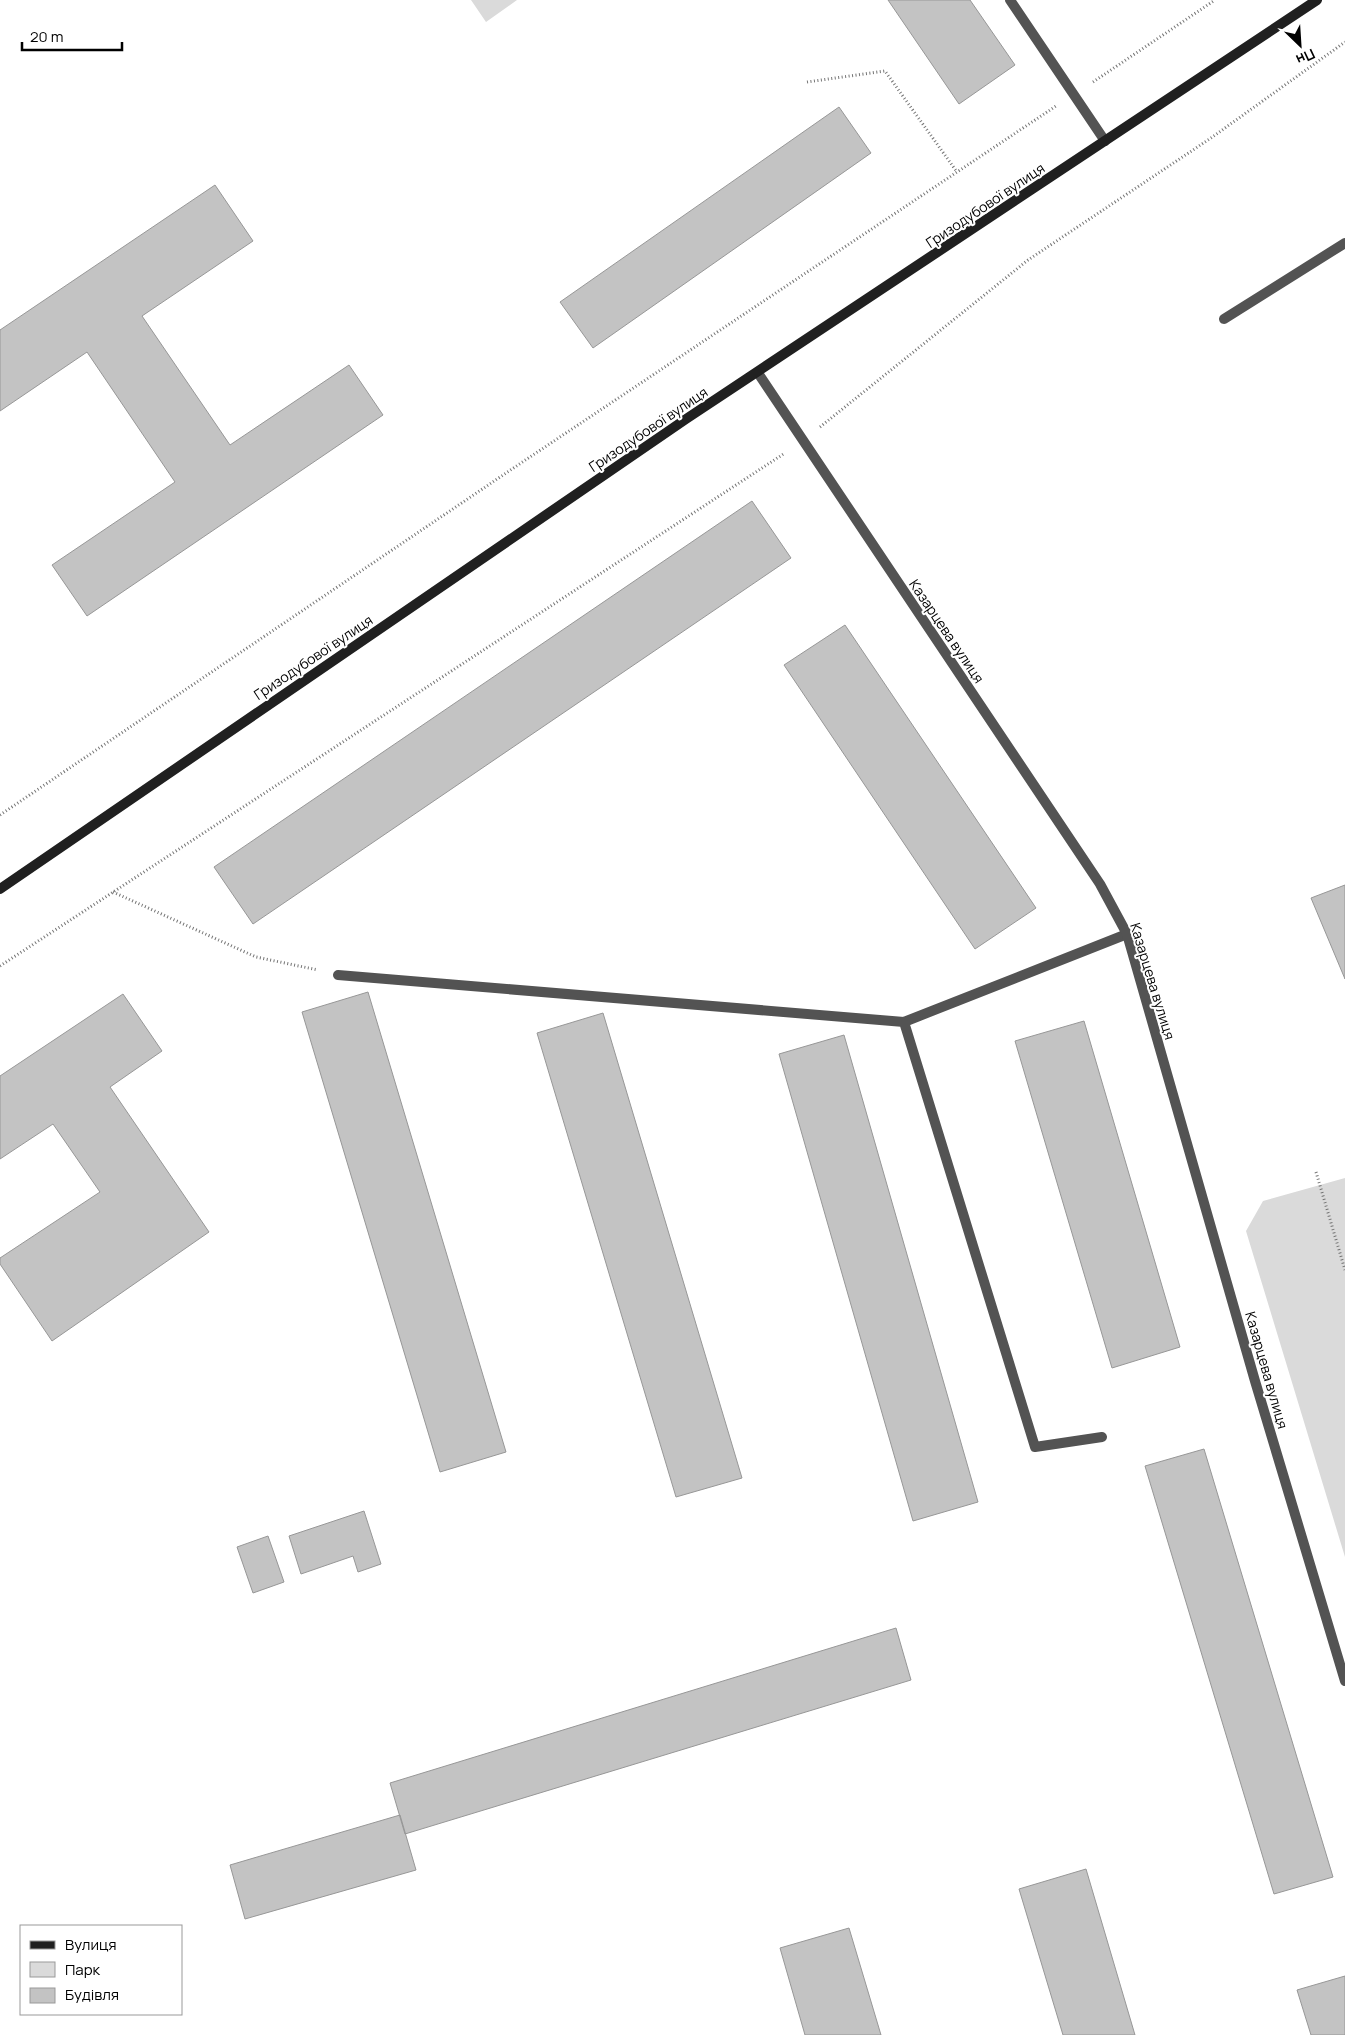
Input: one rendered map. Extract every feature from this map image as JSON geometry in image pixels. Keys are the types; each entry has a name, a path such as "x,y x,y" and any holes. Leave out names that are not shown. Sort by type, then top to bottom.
{"street":[{"path":"1010,0 1105,141"},
{"name":"Гризодубової вулиця","path":"0,889 626,460 1317,0"},
{"path":"1224,319 1345,243"},
{"name":"Казарцева вулиця","path":"758,373 1100,884 1127,934 1255,1381 1345,1681"},
{"path":"338,974 904,1022 1127,934"},
{"path":"904,1022 1035,1447 1102,1437"}],"path":[{"path":"0,815 509,471 1215,0"},
{"path":"0,966 804,441 1028,260 1211,138 1345,42"},
{"path":"807,82 885,71 957,172"},
{"path":"113,892 256,957 338,974"},
{"path":"1316,1172 1345,1270"}],"green space":[{"path":"471,0 517,0 486,22"},
{"path":"1345,1178 1345,1557 1246,1231 1263,1201"}],"building":[{"path":"888,0 970,0 1015,65 959,104"},
{"path":"839,107 871,153 593,348 560,302"},
{"path":"215,185 253,241 142,316 230,445 349,365 383,415 87,616 52,565 175,482 87,352 0,411 0,330"},
{"path":"752,501 791,558 253,924 214,867"},
{"path":"845,625 1036,908 975,949 784,665"},
{"path":"1345,885 1345,979 1311,898"},
{"path":"368,992 506,1452 440,1472 302,1012"},
{"path":"123,994 162,1051 110,1087 209,1232 52,1341 0,1264 0,1258 100,1192 53,1124 0,1159 0,1076"},
{"path":"603,1013 742,1478 676,1497 537,1033"},
{"path":"1084,1021 1180,1347 1112,1368 1015,1041"},
{"path":"844,1035 978,1502 913,1521 779,1054"},
{"path":"1204,1449 1333,1877 1274,1894 1145,1466"},
{"path":"364,1511 381,1564 358,1572 353,1556 301,1574 289,1536"},
{"path":"268,1536 284,1582 253,1593 237,1547"},
{"path":"896,1628 911,1680 405,1834 390,1783"},
{"path":"400,1815 416,1870 245,1919 230,1865"},
{"path":"1086,1869 1135,2035 1063,2035 1019,1889"},
{"path":"849,1928 881,2035 805,2035 780,1948"},
{"path":"1345,1976 1345,2035 1311,2035 1297,1990"}]}
